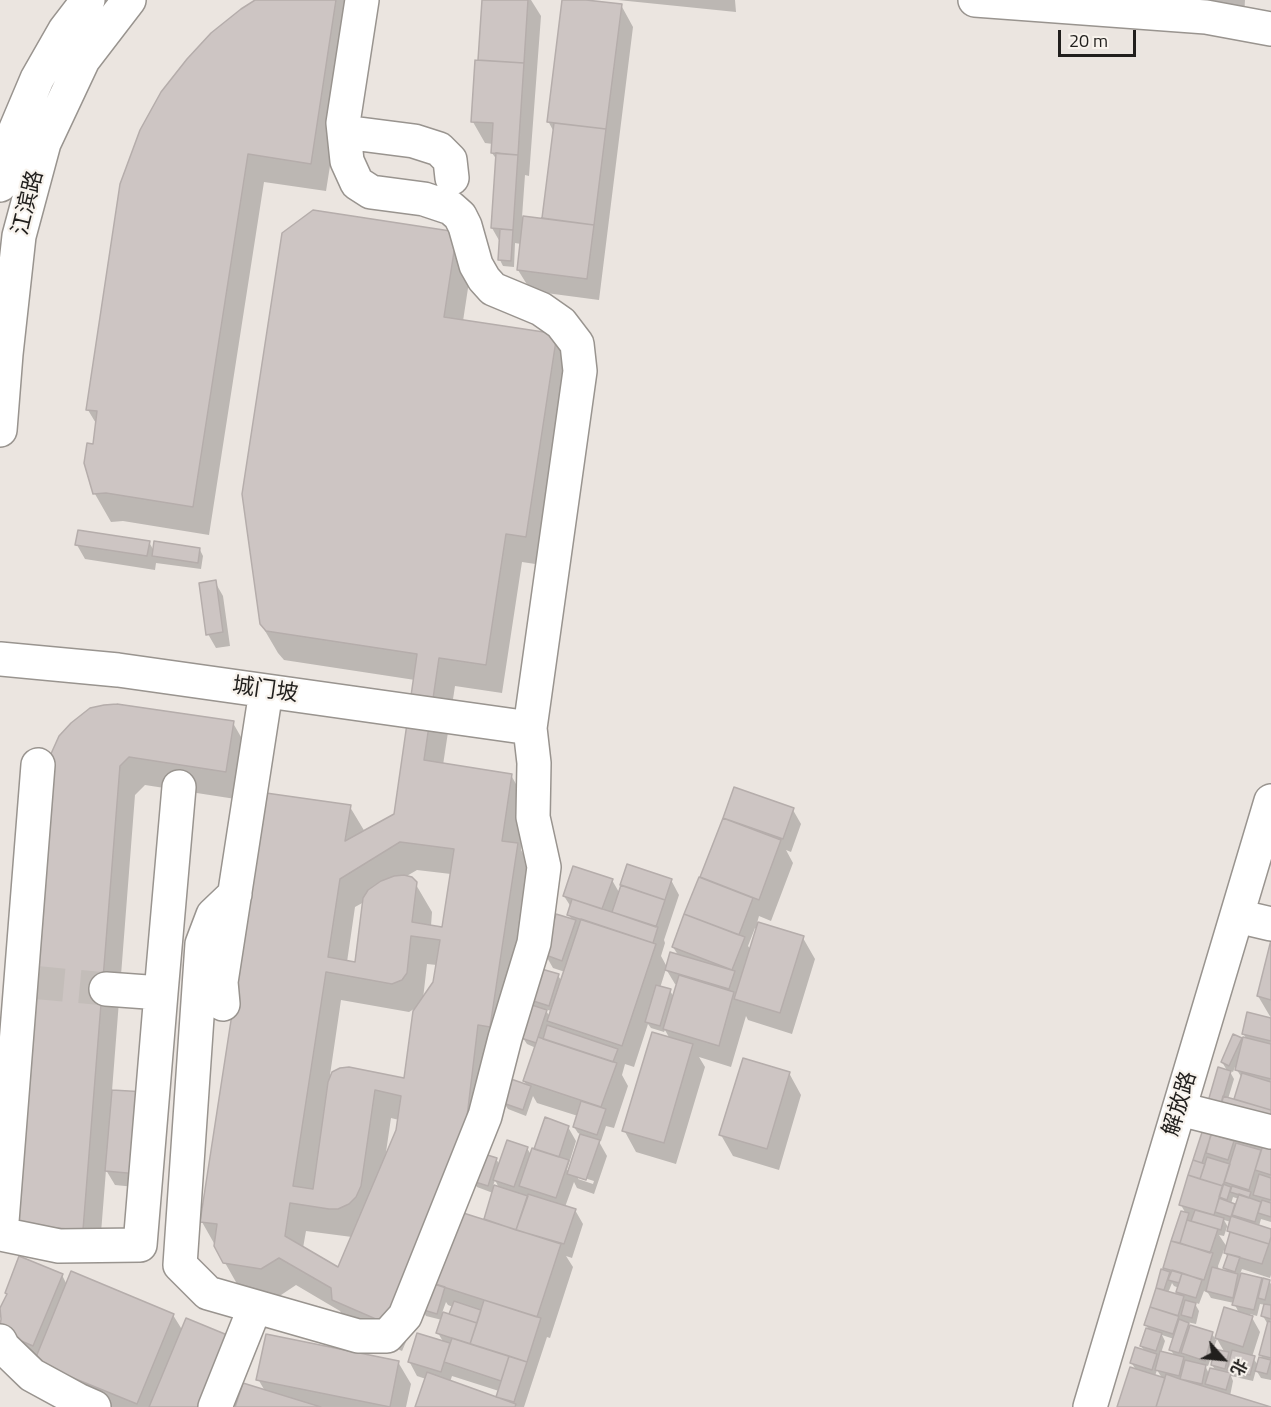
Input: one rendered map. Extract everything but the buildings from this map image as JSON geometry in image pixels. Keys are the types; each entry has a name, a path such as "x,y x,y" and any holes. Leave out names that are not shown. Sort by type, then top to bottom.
{"street":[{"name":"江滨路","path":"0,185 15,131 37,78 65,30 88,0"},
{"name":"江滨路","path":"0,430 19,236 44,143 83,60 129,0"},
{"path":"235,894 213,915 202,944 180,1265 208,1293 358,1336 387,1336 405,1316 484,1116 534,943 544,867 533,817 534,763 580,371 577,344 561,323 551,315 493,289 484,279 476,265 465,226 460,216 451,208 424,199 371,192 357,183 347,161 343,123 362,0"},
{"path":"975,0 1206,17 1271,29"},
{"path":"344,132 414,141 439,149 450,160 452,178"},
{"path":"537,730 552,705 569,614"},
{"name":"城门坡","path":"0,659 118,670 537,730"},
{"path":"223,1004 220,982 266,691"},
{"path":"38,765 17,981 1,1234 59,1246 140,1245 179,787"},
{"name":"解放路","path":"1090,1407 1271,801"},
{"path":"1237,916 1271,924"},
{"path":"106,989 161,993"},
{"path":"1180,1109 1271,1131"},
{"path":"215,1407 255,1307"},
{"path":"0,1341 3,1347 32,1375 94,1407"}],"tunnel":[{"path":"31,982 106,989"}]}
